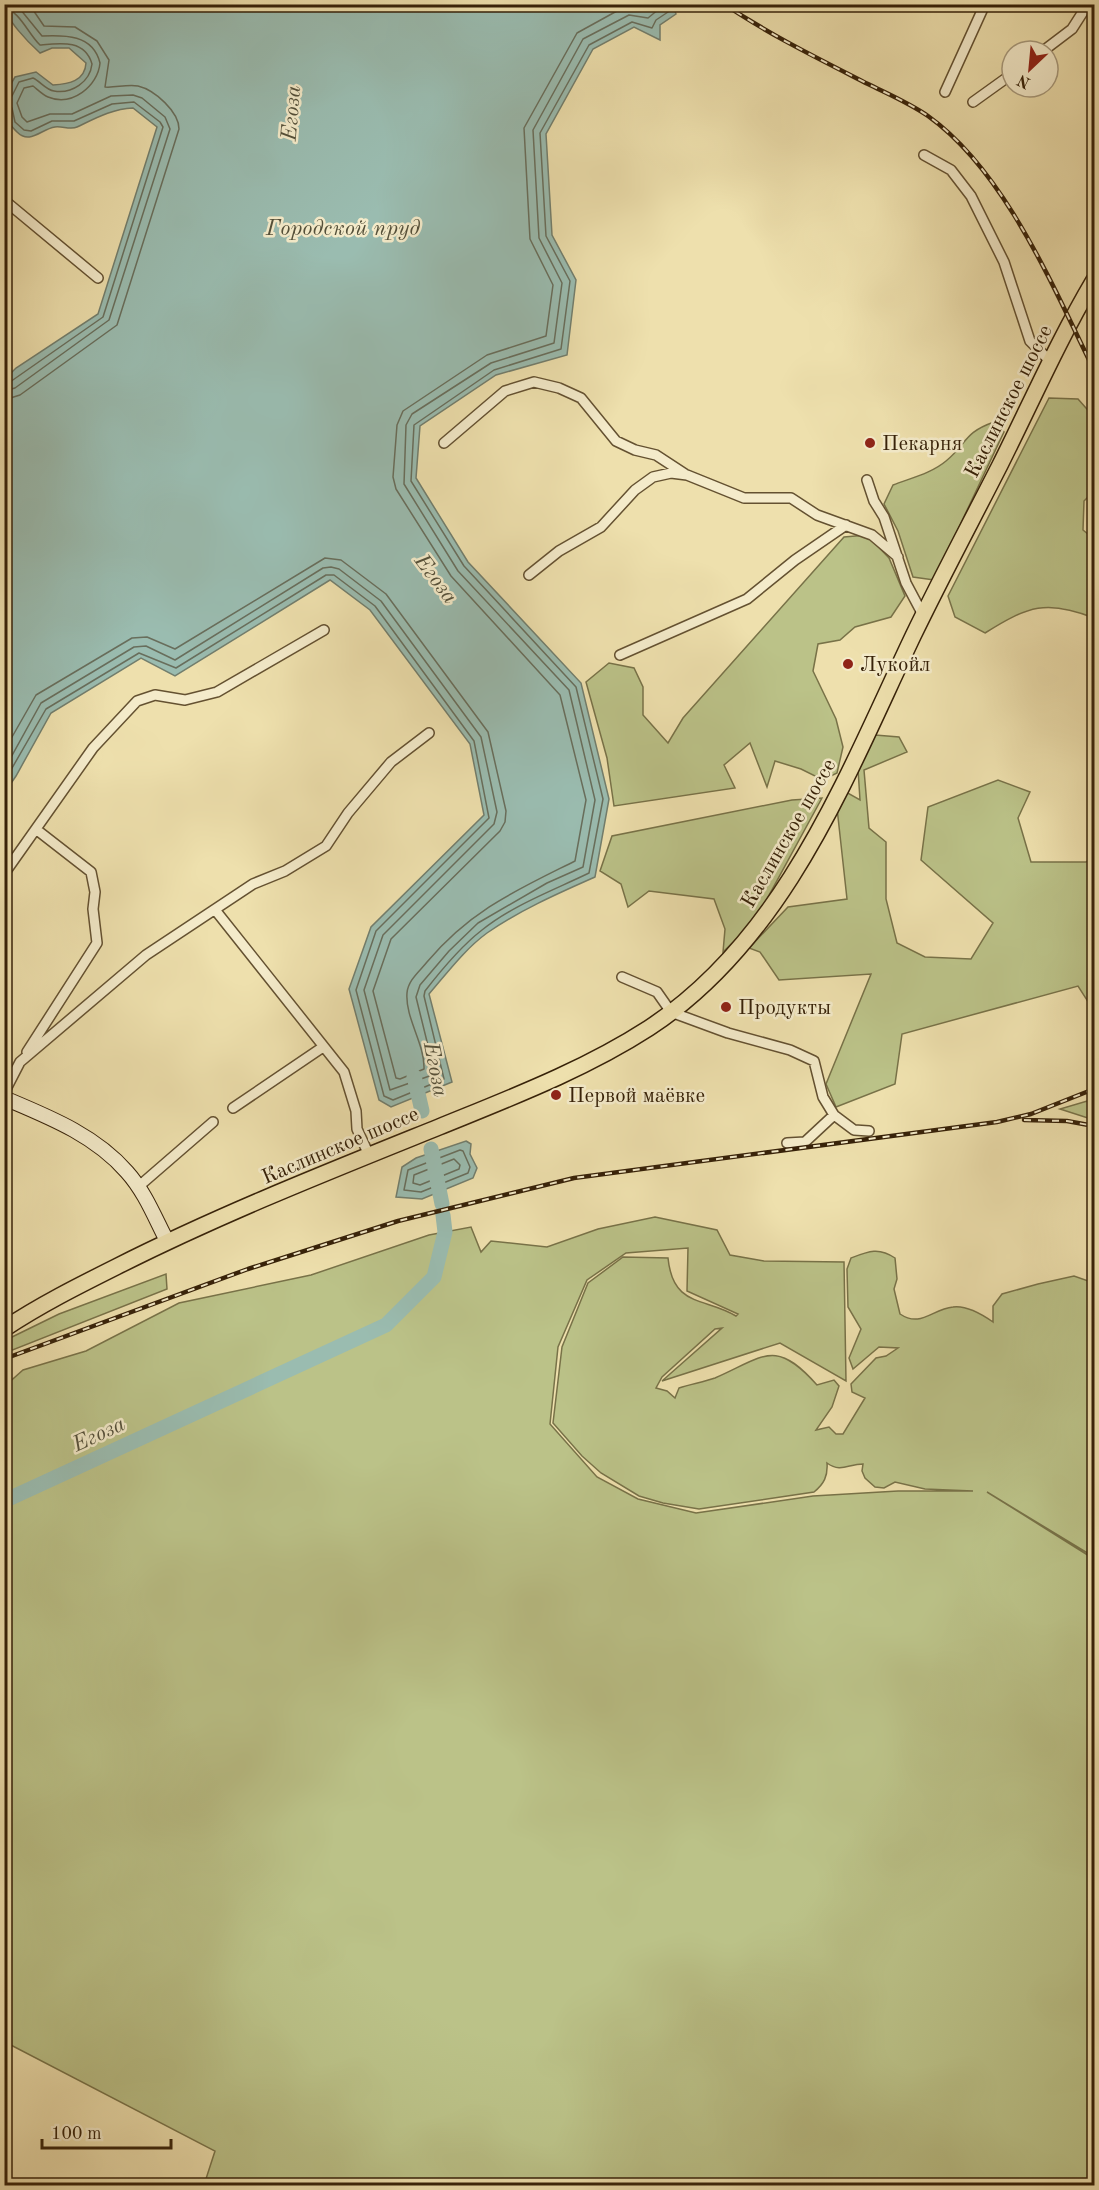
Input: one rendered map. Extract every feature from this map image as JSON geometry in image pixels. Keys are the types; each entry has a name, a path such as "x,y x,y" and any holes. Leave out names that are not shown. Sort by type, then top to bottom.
{"main road":[{"name":"Каслинское шоссе","path":"4,1329 50,1301 167,1241 555,1078 632,1039 671,1012 721,967 758,926 788,883 854,760 923,615 1050,361 1095,280"}],"street":[{"path":"945,93 985,4"},
{"path":"1059,39 1072,29 1088,4"},
{"path":"973,102 1000,83"},
{"path":"924,155 951,170 971,196 1004,261 1030,341 1050,361"},
{"path":"4,200 98,278"},
{"path":"444,443 505,391 534,382 559,388 581,398 616,441 635,450 656,455 687,475 744,498 791,498 817,515 872,535 898,557"},
{"path":"529,575 559,551 601,527 635,490 653,477 671,472 687,475"},
{"path":"867,480 874,501 884,517 906,583 923,615"},
{"path":"620,655 747,599 795,560 846,525"},
{"path":"4,874 93,748 136,701 154,694 185,700 217,692 324,630"},
{"path":"20,1062 146,955 216,911 253,884 285,871 327,846 348,813 391,762 429,733"},
{"path":"4,1093 20,1062 97,944 93,909 95,892 91,872 37,830"},
{"path":"216,911 344,1072 356,1110 357,1130 369,1155"},
{"path":"622,977 636,981 657,992 671,1012 728,1033 790,1050 814,1061 823,1097 834,1115 854,1130 869,1131"},
{"path":"233,1108 323,1047"},
{"path":"4,1098 55,1119 90,1139 127,1172 138,1187 167,1241"},
{"path":"787,1143 805,1142 834,1115"},
{"path":"138,1187 213,1122"}],"green space":[{"path":"1049,398 1078,399 1094,417 1094,491 1084,501 1083,530 1094,539 1094,618 1063,609 1038,608 1026,611 985,633 955,617 948,596"},
{"path":"994,422 1004,432 934,580 913,577 898,531 884,504 893,485 934,469 953,455 971,434"},
{"path":"867,535 889,558 905,596 891,617 855,627 840,640 818,644 813,671 836,719 843,747 837,773 823,780 801,769 775,761 767,787 750,743 724,765 735,788 614,806 607,758 586,682 609,663 634,668 643,687 643,715 668,743 683,718 844,537"},
{"path":"875,735 899,737 907,752 864,770 869,828 886,842 886,899 897,943 925,957 971,959 993,923 921,860 928,807 998,780 1030,792 1018,818 1031,862 1086,862 1094,858 1094,1011 1078,986 902,1034 895,1084 836,1107 826,1084 871,974 779,980 760,952 749,948 788,907 847,899 837,808 846,792 860,800 858,769"},
{"path":"822,798 755,921 723,952 725,929 714,899 649,891 628,907 621,884 600,871 612,836 792,800"},
{"path":"1094,1099 1094,1120 1060,1109"},
{"path":"655,1217 717,1230 730,1255 764,1261 844,1262 846,1381 780,1343 662,1381 722,1328 715,1329 662,1377 656,1388 667,1391 675,1398 679,1388 715,1378 758,1358 779,1356 803,1370 817,1385 834,1380 839,1386 832,1407 816,1430 829,1427 836,1434 843,1434 865,1398 852,1392 851,1384 876,1358 886,1356 898,1348 879,1347 853,1369 849,1358 861,1329 848,1307 847,1269 851,1258 879,1251 895,1258 897,1279 894,1289 900,1314 914,1319 946,1308 958,1307 975,1311 993,1322 993,1306 1002,1294 1074,1276 1094,1283 1094,1557 987,1492 1094,1559 1094,2185 204,2185 215,2151 5,2042 5,1386 23,1370 86,1351 179,1303 311,1275 429,1235 471,1227 481,1252 491,1241 547,1247 598,1229","holes":["688,1248 687,1291 738,1314 736,1316 692,1299 684,1293 676,1285 668,1258 623,1257 588,1283 562,1347 553,1423 582,1456 601,1473 639,1496 699,1509 814,1492 825,1479 827,1463 841,1468 863,1464 862,1471 865,1478 875,1487 884,1488 895,1482 925,1489 973,1491 898,1491 813,1496 696,1513 638,1499 597,1477 550,1424 558,1347 587,1280 626,1253"]},
{"path":"166,1274 167,1289 5,1353 5,1341 12,1337 59,1314"}],"water":[{"name":"Городской пруд","path":"5,5 52,7 56,5 673,5 676,14 660,25 660,40 634,27 593,49 546,134 552,235 576,280 567,355 496,375 420,426 416,478 468,562 581,683 609,799 595,877 526,909 487,933 464,954 429,994 452,1082 391,1107 379,1100 349,989 371,927 484,815 470,744 370,610 330,580 175,676 141,658 51,713 5,792 5,379 16,368 98,314 157,127 133,108 111,112 75,128 50,128 31,137 22,136 12,127 8,119 7,101 8,92 15,77 36,72 53,85 59,85 79,78 85,69 86,63 69,48 52,48 40,53 8,17"},
{"path":"466,1141 471,1144 470,1154 477,1168 473,1178 422,1199 396,1197 402,1167 416,1158"}],"waterway":[{"name":"Егоза","path":"414,1076 422,1111"},
{"name":"Егоза","path":"431,1149 442,1204"},
{"name":"Егоза","path":"4,1501 386,1325 434,1277 445,1232 443,1215"}],"railway":[{"path":"724,4 795,46 913,107 956,139 981,167 1024,232 1094,370"},
{"path":"4,1359 248,1269 398,1221 574,1178 997,1122 1031,1114 1094,1089"},
{"path":"1024,1120 1067,1121 1094,1126"}],"place":[{"name":"Пекарня","path":"870,443"},
{"name":"Лукойл","path":"848,664"},
{"name":"Продукты","path":"726,1007"},
{"name":"Первой маёвке","path":"556,1095"}]}
